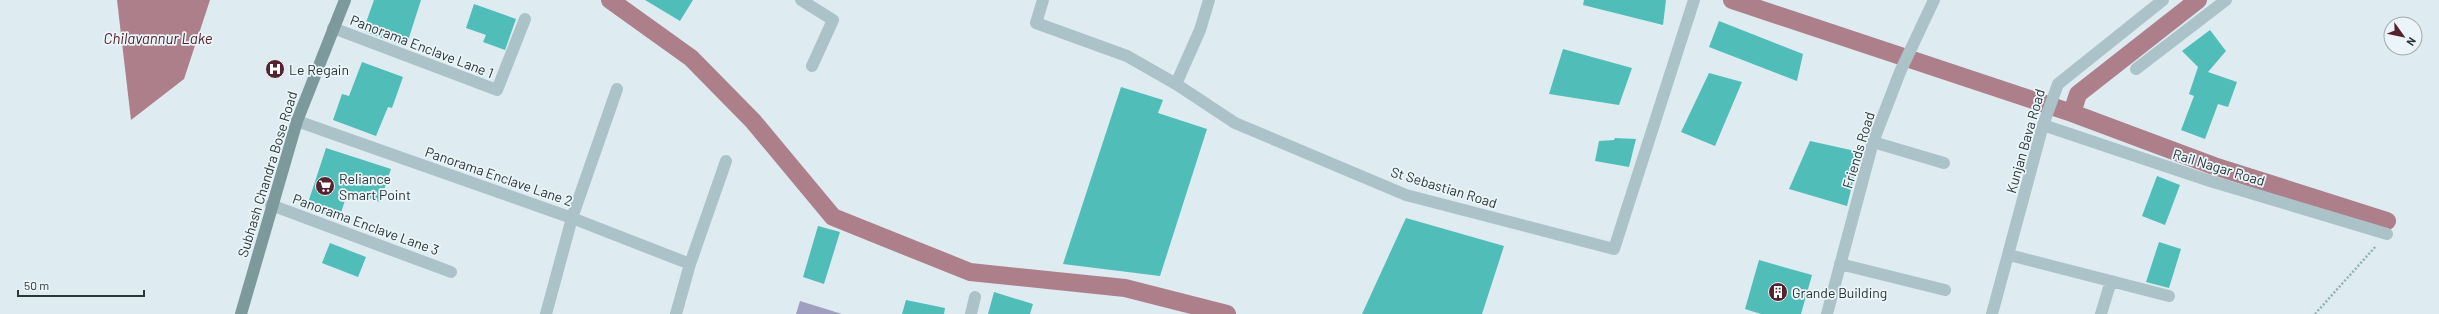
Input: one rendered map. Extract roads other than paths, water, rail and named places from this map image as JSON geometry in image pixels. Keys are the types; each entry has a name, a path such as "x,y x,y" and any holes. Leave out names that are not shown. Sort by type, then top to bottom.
{"main road":[{"name":"Subhash Chandra Bose Road","path":"241,314 271,205 297,121 345,0"}],"street":[{"path":"801,0 833,20 812,66"},
{"name":"St Sebastian Road","path":"1043,0 1036,23 1128,56 1176,84 1235,123 1406,195 1465,212 1614,249 1694,0"},
{"path":"1176,84 1200,30 1209,0"},
{"name":"Friends Road","path":"1827,314 1873,142 1900,72 1934,0"},
{"name":"Kunjan Bava Road","path":"1992,314 2009,256 2043,125 2058,84 2163,0"},
{"path":"2136,69 2226,0"},
{"name":"Panorama Enclave Lane 1","path":"333,28 497,90 525,19"},
{"path":"546,314 572,218 617,89"},
{"name":"Panorama Enclave Lane 2","path":"297,121 572,218 690,264"},
{"name":"Rail Nagar Road","path":"2043,125 2210,181 2387,234"},
{"path":"1873,142 1944,163"},
{"path":"676,314 690,264 726,161"},
{"name":"Panorama Enclave Lane 3","path":"271,205 451,272"},
{"path":"2009,256 2169,296"},
{"path":"1840,264 1945,290"},
{"path":"2101,314 2111,282"},
{"path":"971,314 975,297"}],"water":[{"name":"Chilavannur Lake","path":"117,0 210,0 184,79 131,120"}],"waterway":[{"path":"610,0 691,58 753,121 833,217 970,272 1125,288 1227,314"},
{"path":"1732,0 2072,113 2214,166 2387,221"},
{"path":"2072,113 2078,94 2198,0"}],"place":[{"name":"Le Regain","path":"275,69"},
{"name":"Reliance Smart Point","path":"325,186"},
{"name":"Grande Building","path":"1778,292"}]}
